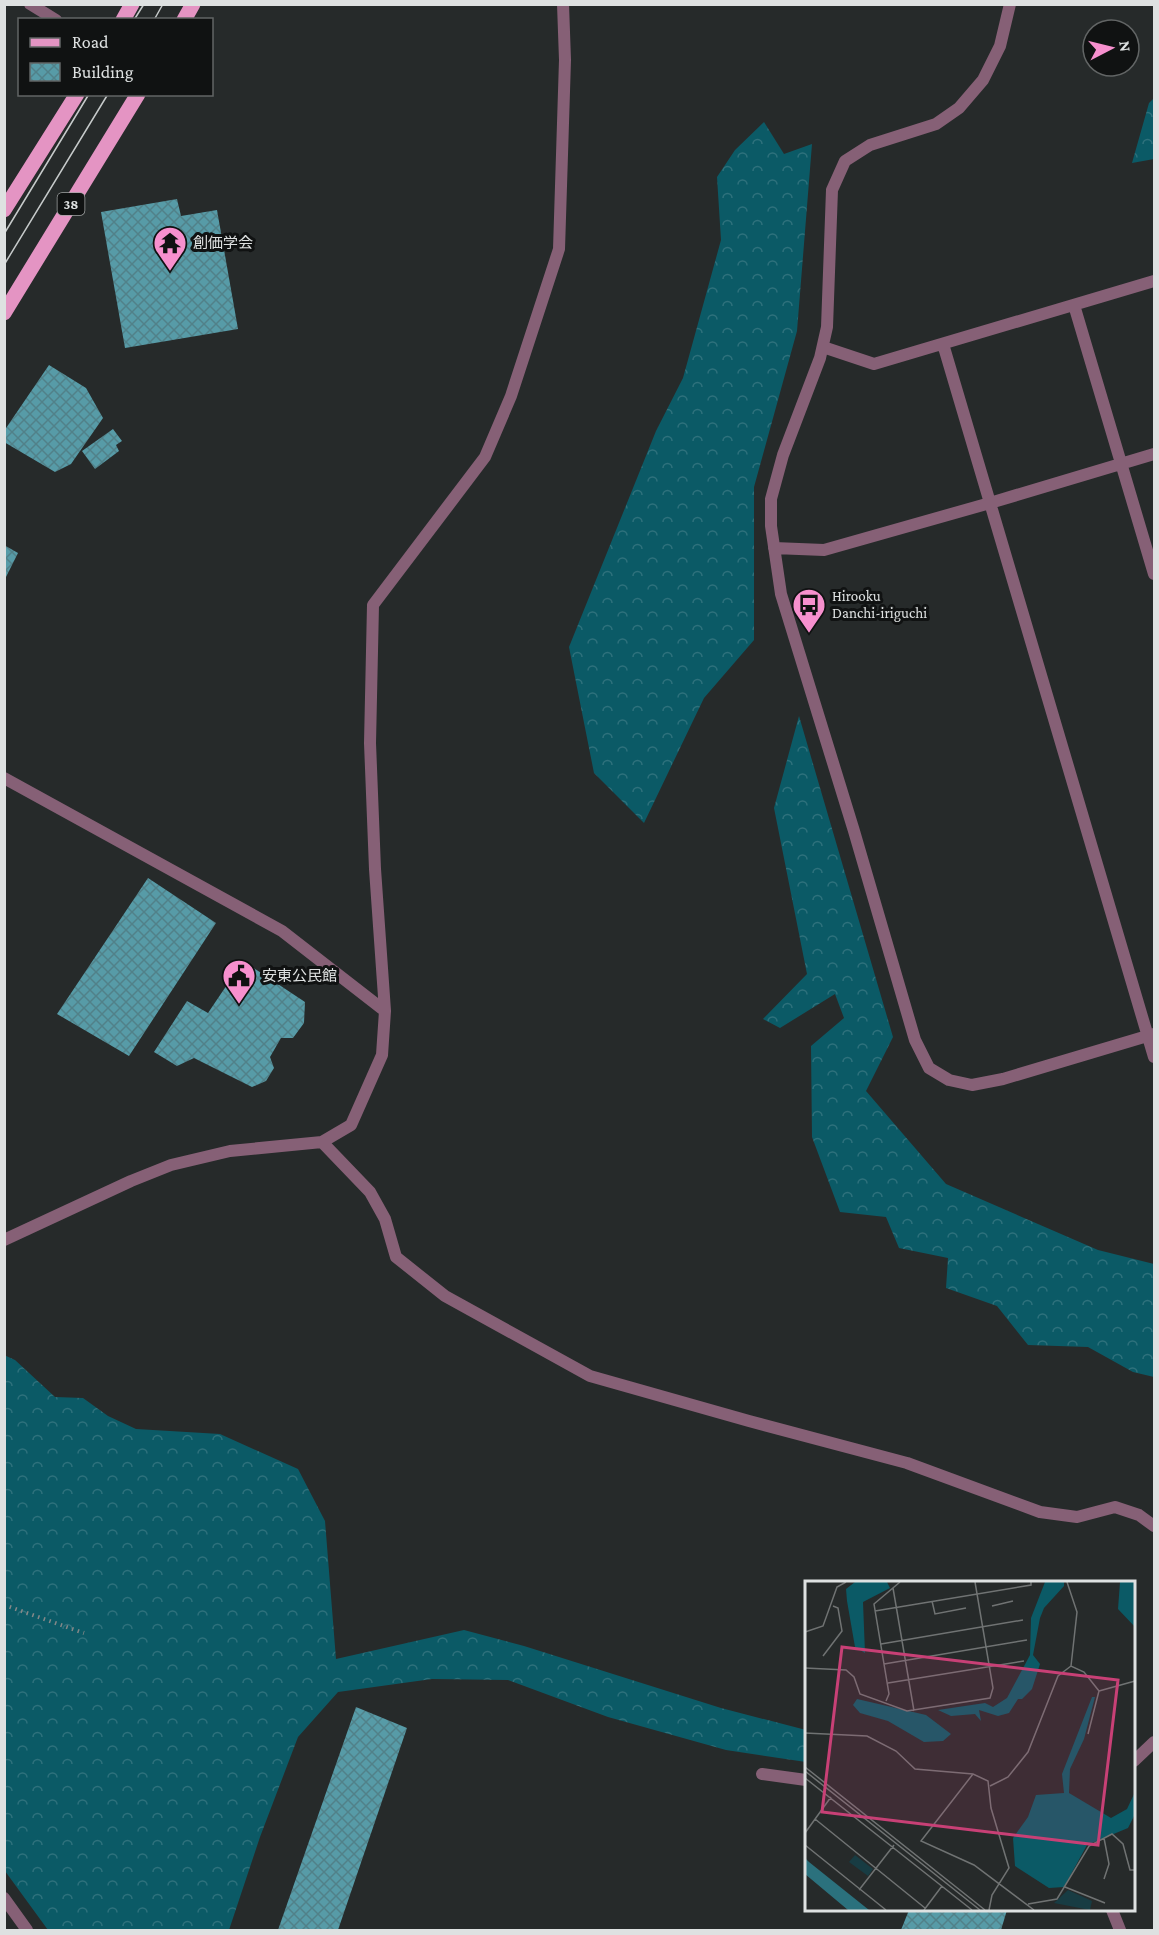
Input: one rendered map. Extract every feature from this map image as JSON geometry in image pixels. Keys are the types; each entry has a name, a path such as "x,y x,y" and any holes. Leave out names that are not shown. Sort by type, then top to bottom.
{"main road":[{"path":"124,18 132,4"},
{"path":"185,18 194,4"},
{"path":"4,210 76,96"},
{"name":"38","path":"4,313 137,96"}],"street":[{"path":"30,4 53,18"},
{"path":"4,1240 171,1165 230,1151 322,1142 351,1125 382,1055 385,1011 375,869 370,743 373,605 485,457 511,396 559,249 565,60 563,4"},
{"path":"1010,4 1000,46 983,80 959,108 936,124 870,145 845,162 832,190 828,316 823,347 783,455 771,499 774,548 781,594 915,1040 929,1068 949,1080 972,1085 1003,1079 1151,1035"},
{"path":"823,347 874,364 1155,280"},
{"path":"1074,305 1155,574"},
{"path":"943,344 1151,1035 1155,1058"},
{"path":"774,548 824,550 1155,454"},
{"path":"4,778 282,931 385,1011"},
{"path":"322,1142 370,1192 384,1219 396,1257 445,1296 590,1376 907,1463 1040,1512 1077,1517 1115,1507 1138,1515 1155,1526"},
{"path":"1135,1760 1155,1742"},
{"path":"762,1774 805,1780"},
{"path":"4,1898 27,1930"},
{"path":"1112,1911 1120,1930"}],"path":[{"path":"4,1605 84,1633"}],"green space":[{"path":"1154,98 1154,159 1132,163 1149,103"},
{"path":"764,122 784,154 812,144 797,331 754,487 754,640 704,698 644,823 594,773 569,647 656,431 683,378 721,240 717,177 735,150"},
{"path":"799,716 893,1037 866,1091 946,1184 1098,1250 1154,1264 1154,1377 1133,1372 1088,1347 1028,1345 997,1306 946,1288 948,1258 899,1248 886,1217 840,1212 812,1137 811,1046 844,1018 835,994 780,1028 763,1019 807,974 774,808"},
{"path":"4,1355 15,1360 55,1397 83,1398 108,1416 136,1429 220,1434 298,1469 325,1521 336,1659 464,1630 524,1646 721,1708 805,1730 805,1762 726,1750 608,1717 508,1680 432,1679 338,1692 298,1737 260,1837 229,1930 48,1930 5,1871"}],"building":[{"name":"創価学会","path":"177,199 181,216 217,210 238,329 125,348 101,212"},
{"path":"49,365 86,388 103,418 71,464 55,472 4,442 4,431"},
{"path":"113,429 122,441 116,445 119,451 95,469 82,451"},
{"path":"4,545 18,553 4,581"},
{"path":"148,878 216,923 129,1056 57,1014"},
{"path":"243,961 305,1002 304,1023 293,1038 281,1038 270,1057 274,1068 266,1081 252,1087 194,1058 177,1066 154,1052 187,1001 208,1013"},
{"path":"356,1707 407,1728 338,1930 278,1930"},
{"path":"909,1911 1007,1911 1001,1930 901,1930"}],"tram line":[{"path":"135,18 144,4"},
{"path":"155,18 163,4"},
{"path":"4,234 88,96"},
{"path":"4,265 107,96"}],"place":[{"name":"創価学会","path":"170,272"},
{"name":"Hirooku Danchi-iriguchi","path":"809,634"},
{"name":"安東公民館","path":"239,1005"}]}
